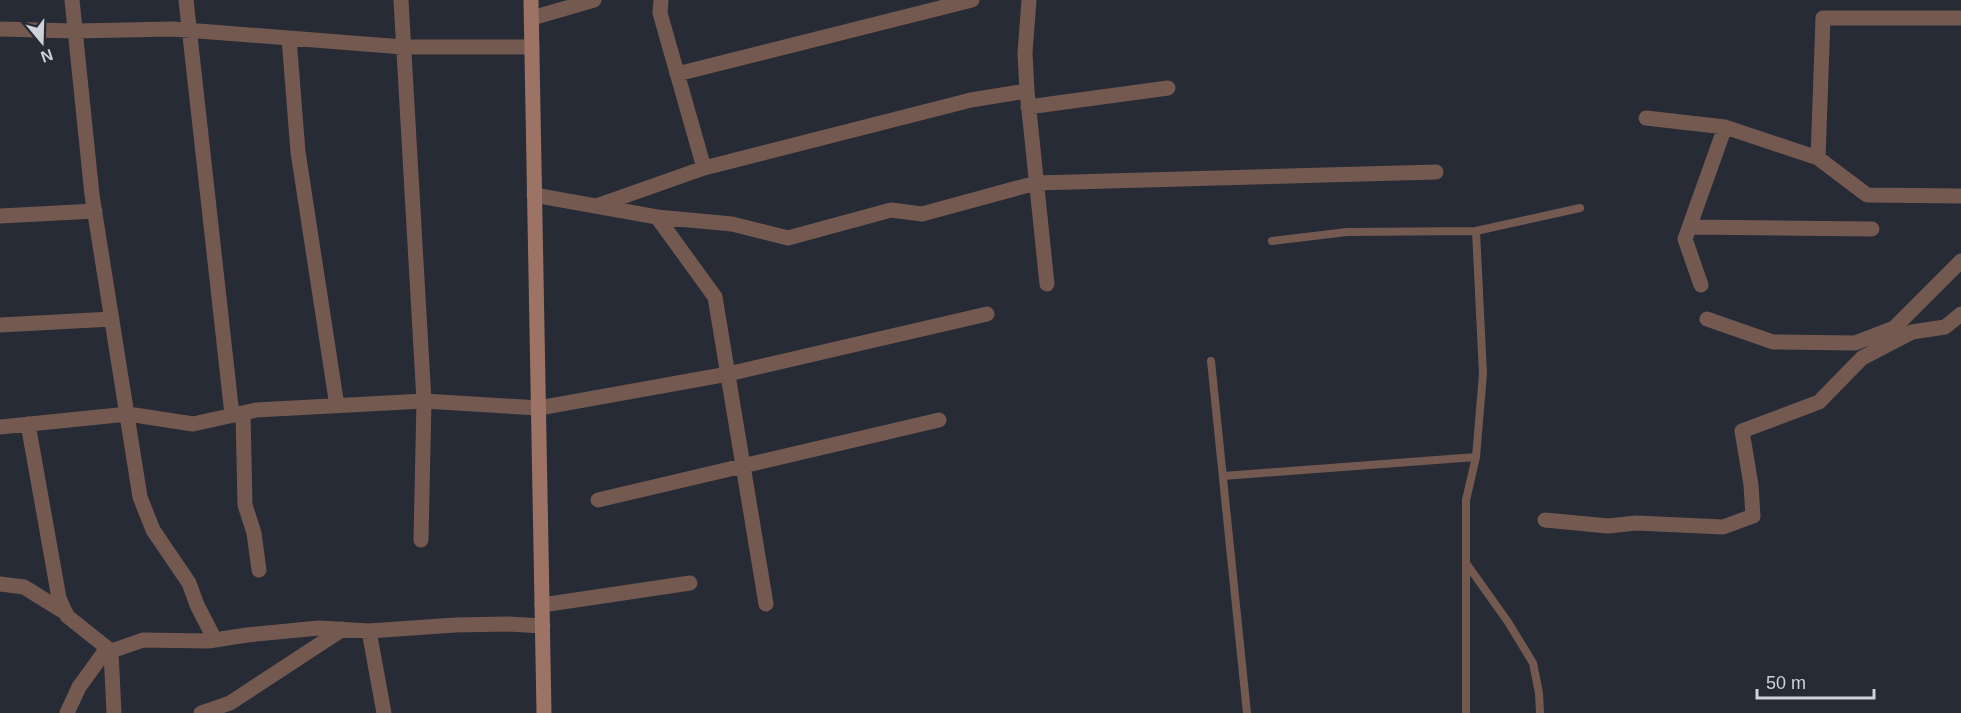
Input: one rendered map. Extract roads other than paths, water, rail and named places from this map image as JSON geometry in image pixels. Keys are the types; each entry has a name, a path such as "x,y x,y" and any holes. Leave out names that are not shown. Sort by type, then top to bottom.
{"street":[{"path":"72,0 95,211 140,497 153,530 189,583 197,605 215,640"},
{"path":"186,0 238,414 245,505 254,533 260,570"},
{"path":"401,0 424,401 421,540"},
{"path":"531,0 544,713"},
{"path":"532,18 594,0"},
{"path":"662,0 660,13 704,168"},
{"path":"677,74 972,0"},
{"path":"1029,0 1025,53 1028,107 1047,284"},
{"path":"1818,158 1823,18 1961,18"},
{"path":"0,28 74,31 173,29 403,47 532,47"},
{"path":"289,38 298,152 338,406"},
{"path":"1028,107 1168,88"},
{"path":"596,206 704,168 971,100 1027,91"},
{"path":"1647,118 1725,126 1818,158 1867,195 1961,196"},
{"path":"1701,285 1685,239 1725,126"},
{"path":"534,195 657,217 732,224 788,238 891,210 922,214 1036,183 1436,172"},
{"path":"0,216 95,211"},
{"path":"657,217 715,297 766,604"},
{"path":"1689,227 1872,229"},
{"path":"1707,320 1773,342 1855,343 1894,328 1961,261"},
{"path":"0,427 128,414 193,424 256,410 424,401 539,408 728,374 987,314"},
{"path":"1545,520 1608,526 1636,523 1723,527 1753,516 1751,485 1742,431 1819,402 1862,358 1912,332 1945,327 1961,314"},
{"path":"0,325 112,319"},
{"path":"598,500 939,420"},
{"path":"28,424 50,555 59,598 66,613"},
{"path":"542,605 690,583"},
{"path":"0,584 24,587 66,613 81,629 111,651"},
{"path":"67,713 79,687 103,654 143,640 215,640 319,628 369,631 455,625 543,626"},
{"path":"201,713 230,702 343,629"},
{"path":"369,631 384,713"},
{"path":"111,651 114,713"}],"lane":[{"path":"1272,241 1347,232 1476,231 1580,208"},
{"path":"1466,713 1466,500 1476,457 1483,374 1476,231"},
{"path":"1211,361 1247,713"},
{"path":"1223,476 1476,457"},
{"path":"1466,563 1508,622 1533,663 1540,713"}]}
